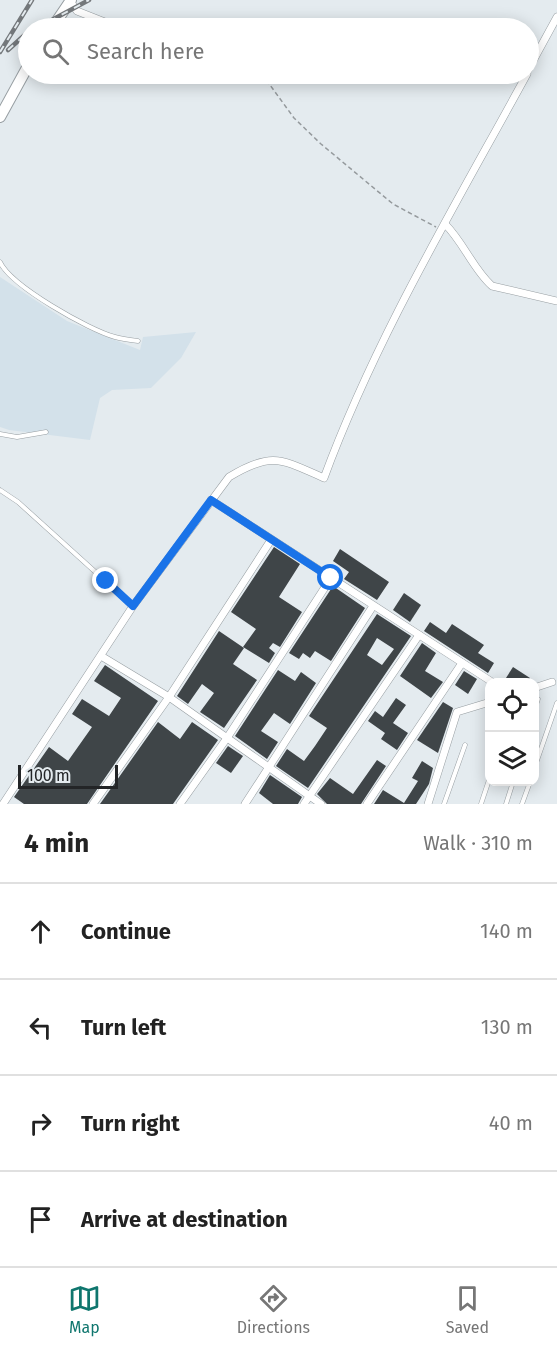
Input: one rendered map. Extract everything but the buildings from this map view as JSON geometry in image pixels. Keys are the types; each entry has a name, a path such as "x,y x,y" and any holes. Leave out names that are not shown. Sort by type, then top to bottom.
{"main road":[{"path":"58,18 70,0"},
{"path":"0,117 18,84"}],"street":[{"path":"70,0 77,11 95,18"},
{"path":"539,51 557,17"},
{"path":"3,804 133,606 229,477 251,463 270,459 286,462 324,478 341,430 376,356 522,84"},
{"path":"444,228 460,239 485,280 492,286 557,301"},
{"path":"211,500 486,678"},
{"path":"93,804 169,697 271,540"},
{"path":"180,804 227,738 331,578"},
{"path":"245,804 373,606"},
{"path":"304,804 419,635"},
{"path":"101,656 169,697 321,804"},
{"path":"367,804 462,663"},
{"path":"539,686 552,682"},
{"path":"428,804 457,712 485,703"}],"lane":[{"path":"0,262 4,270 32,294 114,337 138,341"},
{"path":"0,434 17,437 46,432"},
{"path":"0,490 18,502 133,606"},
{"path":"539,755 557,703"},
{"path":"444,804 465,745"},
{"path":"481,804 486,786"},
{"path":"506,804 512,786"},
{"path":"522,804 529,786"}],"path":[{"path":"269,84 294,118 321,144 393,204 444,228"}],"shaded area":[{"path":"0,277 67,321 140,350 143,337 196,332 181,358 151,388 112,390 100,398 90,440 9,430 0,427"}],"railway":[{"path":"21,18 32,0"},
{"path":"56,18 89,0"},
{"path":"0,52 18,23"},
{"path":"8,50 18,41"}],"route":[{"path":"106,581 133,606 211,500 331,578"}]}
